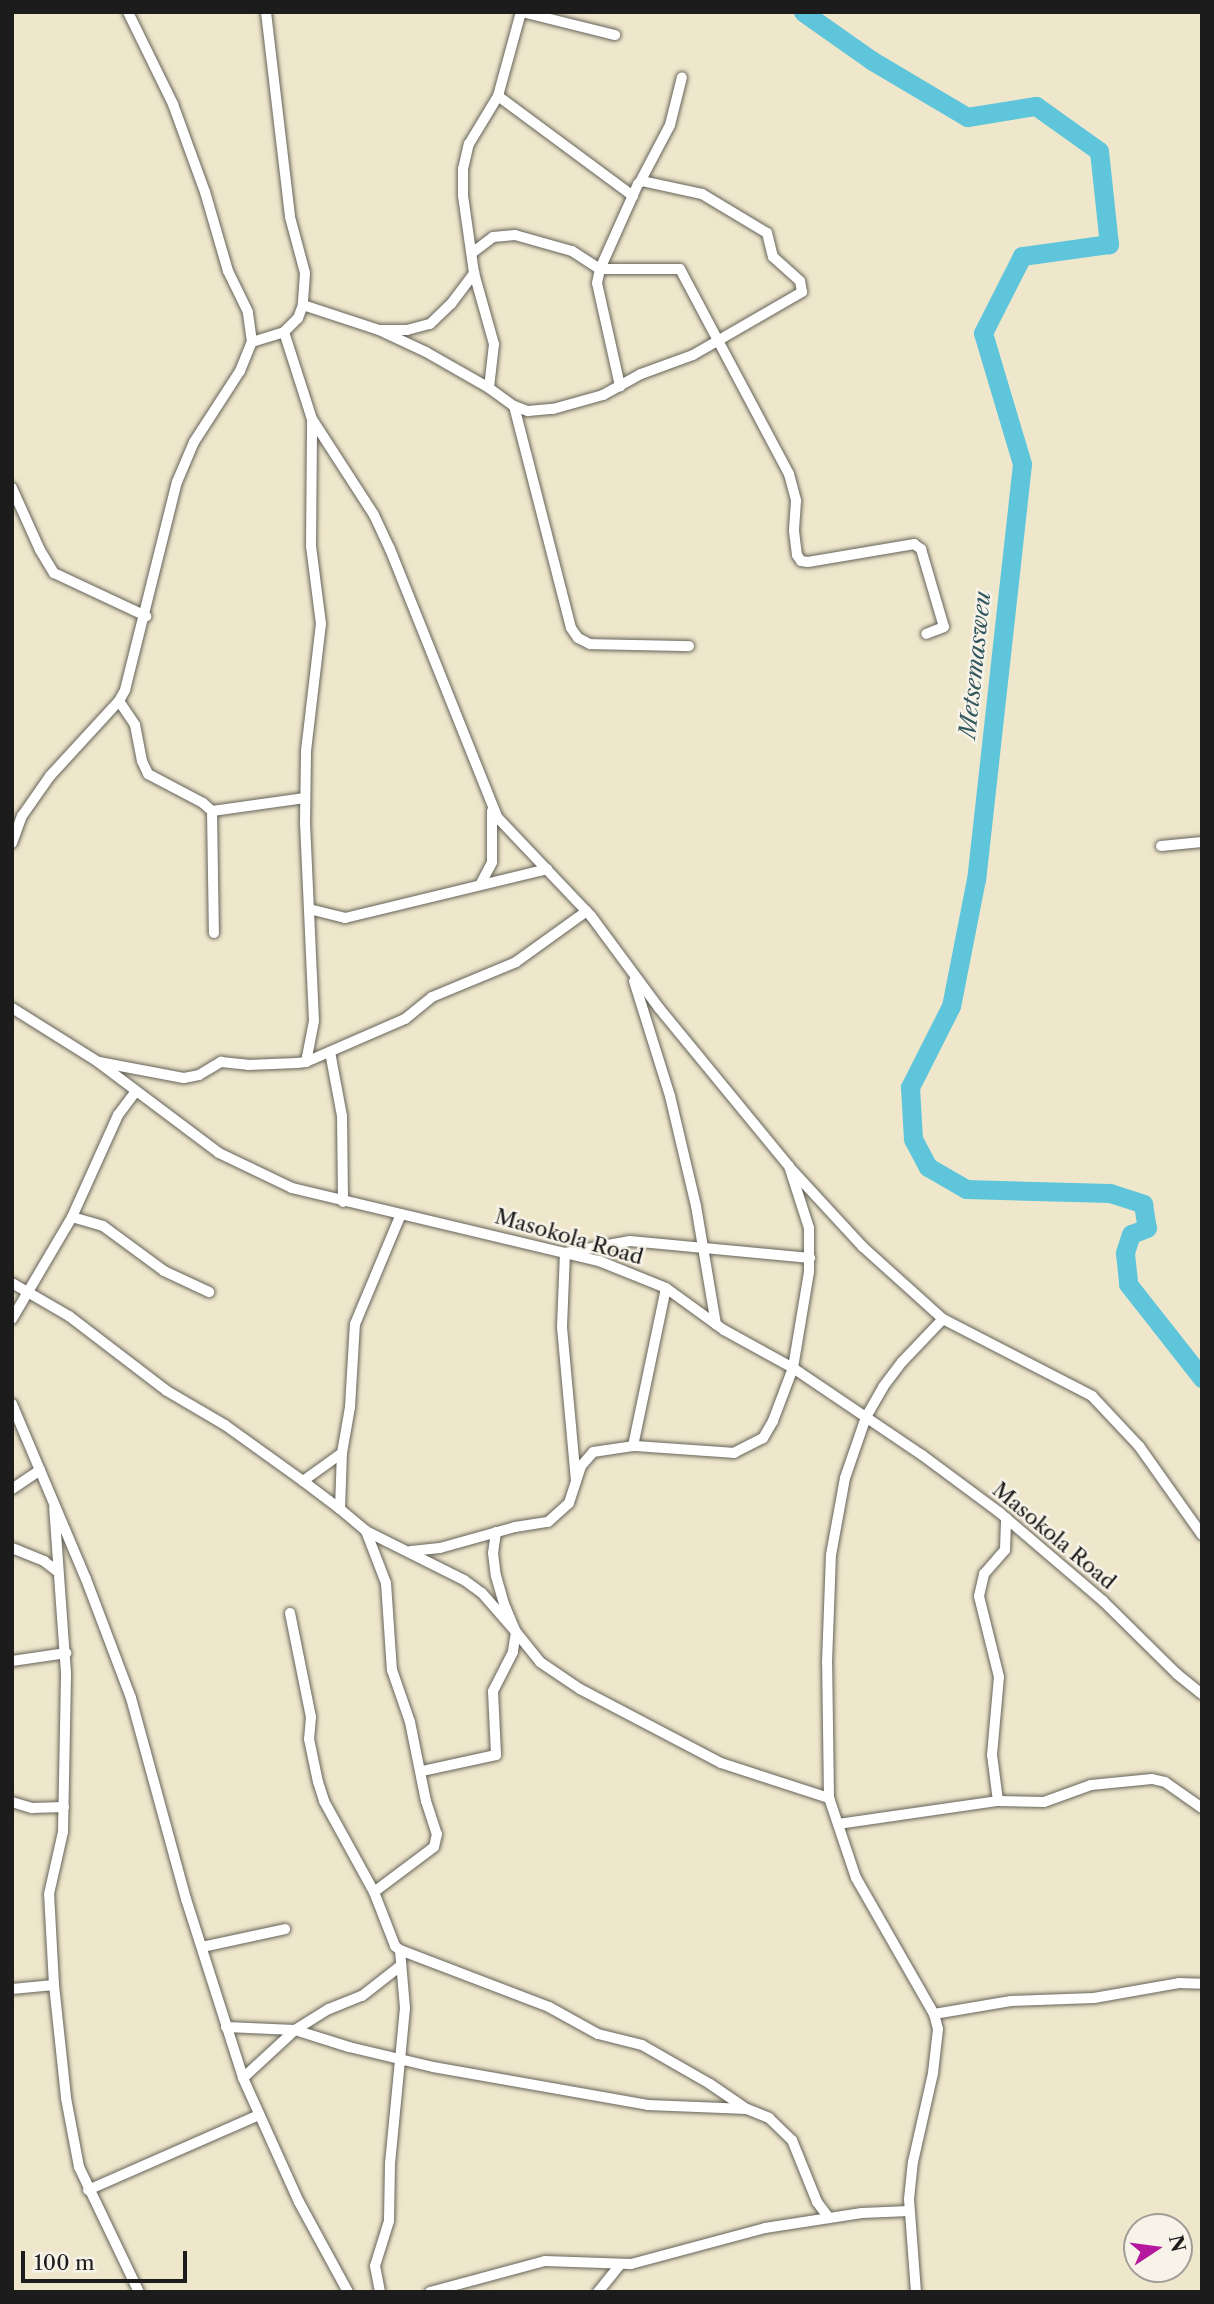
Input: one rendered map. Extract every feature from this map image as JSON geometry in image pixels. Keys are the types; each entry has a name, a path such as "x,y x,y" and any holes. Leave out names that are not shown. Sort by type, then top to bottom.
{"street":[{"path":"12,843 22,816 50,776 119,701 133,666 177,482 194,442 240,371 253,342 248,312 225,264 205,192 173,104 128,12"},
{"path":"253,342 284,332 298,318 303,305 304,273 290,217 274,100 267,12"},
{"path":"489,388 494,344 474,272 463,196 463,169 469,144 498,96 521,12 615,35"},
{"path":"620,386 597,284 600,269 633,196 670,125 682,77"},
{"path":"498,96 633,196"},
{"path":"303,305 379,330 443,360 514,406 528,411 572,405 620,386 718,342 802,292 802,283 773,257 767,233 702,194 640,182"},
{"path":"472,253 493,237 515,235 559,246 600,269 680,269 789,474 796,501 795,543 801,561 843,558 914,544 921,549 944,627 926,634"},
{"path":"379,330 407,330 429,324 451,304 474,272"},
{"path":"284,332 312,419 374,515 390,549 450,694 492,808 492,862 480,885"},
{"path":"514,406 571,628 578,638 590,644 689,646"},
{"path":"306,1062 314,1021 306,798 307,741 321,624 311,546 312,419"},
{"path":"12,488 40,550 54,573 146,616"},
{"path":"119,701 135,725 142,761 148,774 203,803 212,811 214,933"},
{"path":"212,811 306,798"},
{"path":"492,808 615,945 631,972 789,1166 863,1247 943,1319 1092,1396 1139,1446 1202,1535"},
{"path":"1161,846 1202,842"},
{"path":"309,909 345,918 547,869"},
{"path":"98,1062 184,1078 199,1075 222,1062 248,1065 306,1062 404,1019 432,997 516,962 587,912"},
{"path":"631,972 670,1096 716,1324"},
{"name":"Masokola Road","path":"12,1008 98,1062 219,1153 292,1188 565,1253 630,1272 666,1288 716,1324 793,1368 866,1417 1006,1518 1103,1601 1177,1674 1202,1694"},
{"path":"330,1052 342,1116 343,1202"},
{"path":"12,1319 72,1217 118,1115 136,1091"},
{"path":"411,1551 440,1548 555,1518 569,1503 581,1466 593,1452 633,1446 742,1451 763,1438 773,1422 793,1368 810,1258 809,1228 789,1166"},
{"path":"340,1509 342,1453 350,1407 355,1324 401,1214"},
{"path":"72,1217 103,1226 164,1271 209,1292"},
{"path":"576,1481 562,1327 565,1253 630,1241 810,1258"},
{"path":"12,1283 69,1316 167,1391 225,1425 366,1531 411,1551 464,1580 482,1593 540,1662 580,1689 721,1763 829,1798"},
{"path":"633,1446 666,1288"},
{"path":"916,2292 909,2211 914,2162 933,2073 938,2029 934,2014 856,1878 829,1798 827,1675 831,1555 845,1478 866,1417 889,1378 943,1319"},
{"path":"12,1404 54,1501 131,1698 202,1947 243,2078 327,2258 348,2292"},
{"path":"303,1482 317,1475 342,1453"},
{"path":"12,1489 40,1471"},
{"path":"54,1501 66,1653 63,1832 49,1894 54,1984 71,2132 88,2190 139,2292"},
{"path":"998,1801 992,1755 999,1677 979,1596 984,1574 1006,1550 1006,1518"},
{"path":"366,1531 386,1583 392,1670 410,1722 436,1841 427,1853 374,1892"},
{"path":"422,1771 496,1755 493,1691 513,1652 516,1632 496,1576 493,1553 496,1532"},
{"path":"12,1548 44,1561 58,1572"},
{"path":"290,1614 311,1717 309,1739 324,1801 374,1892 395,1946 549,2007 598,2034 642,2045 747,2109 769,2118 792,2140 814,2196 829,2218"},
{"path":"12,1661 66,1653"},
{"path":"838,1824 998,1801 1044,1802 1091,1785 1152,1779 1165,1782 1202,1808"},
{"path":"12,1802 32,1808 64,1807"},
{"path":"202,1947 285,1929"},
{"path":"380,2292 375,2266 389,2221 390,2163 405,2008 399,1967 400,1950"},
{"path":"243,2078 295,2030 329,2009 362,1996 399,1967"},
{"path":"934,2014 1011,2001 1094,1998 1179,1983 1202,1984"},
{"path":"12,1989 54,1984"},
{"path":"226,2027 295,2030 401,2060 477,2077 649,2105 747,2109"},
{"path":"88,2190 259,2115"},
{"path":"805,2221 814,2196"},
{"path":"430,2292 545,2261 620,2265 732,2235 805,2221 909,2211"},
{"path":"598,2292 620,2265"}],"waterway":[{"name":"Metsemasweu","path":"803,12 871,60 967,117 1036,106 1099,151 1109,244 1022,256 983,333 1022,464 976,879 951,1006 910,1087 913,1139 928,1167 966,1189 1110,1193 1143,1204 1147,1228 1131,1234 1125,1253 1128,1284 1202,1378"}]}
